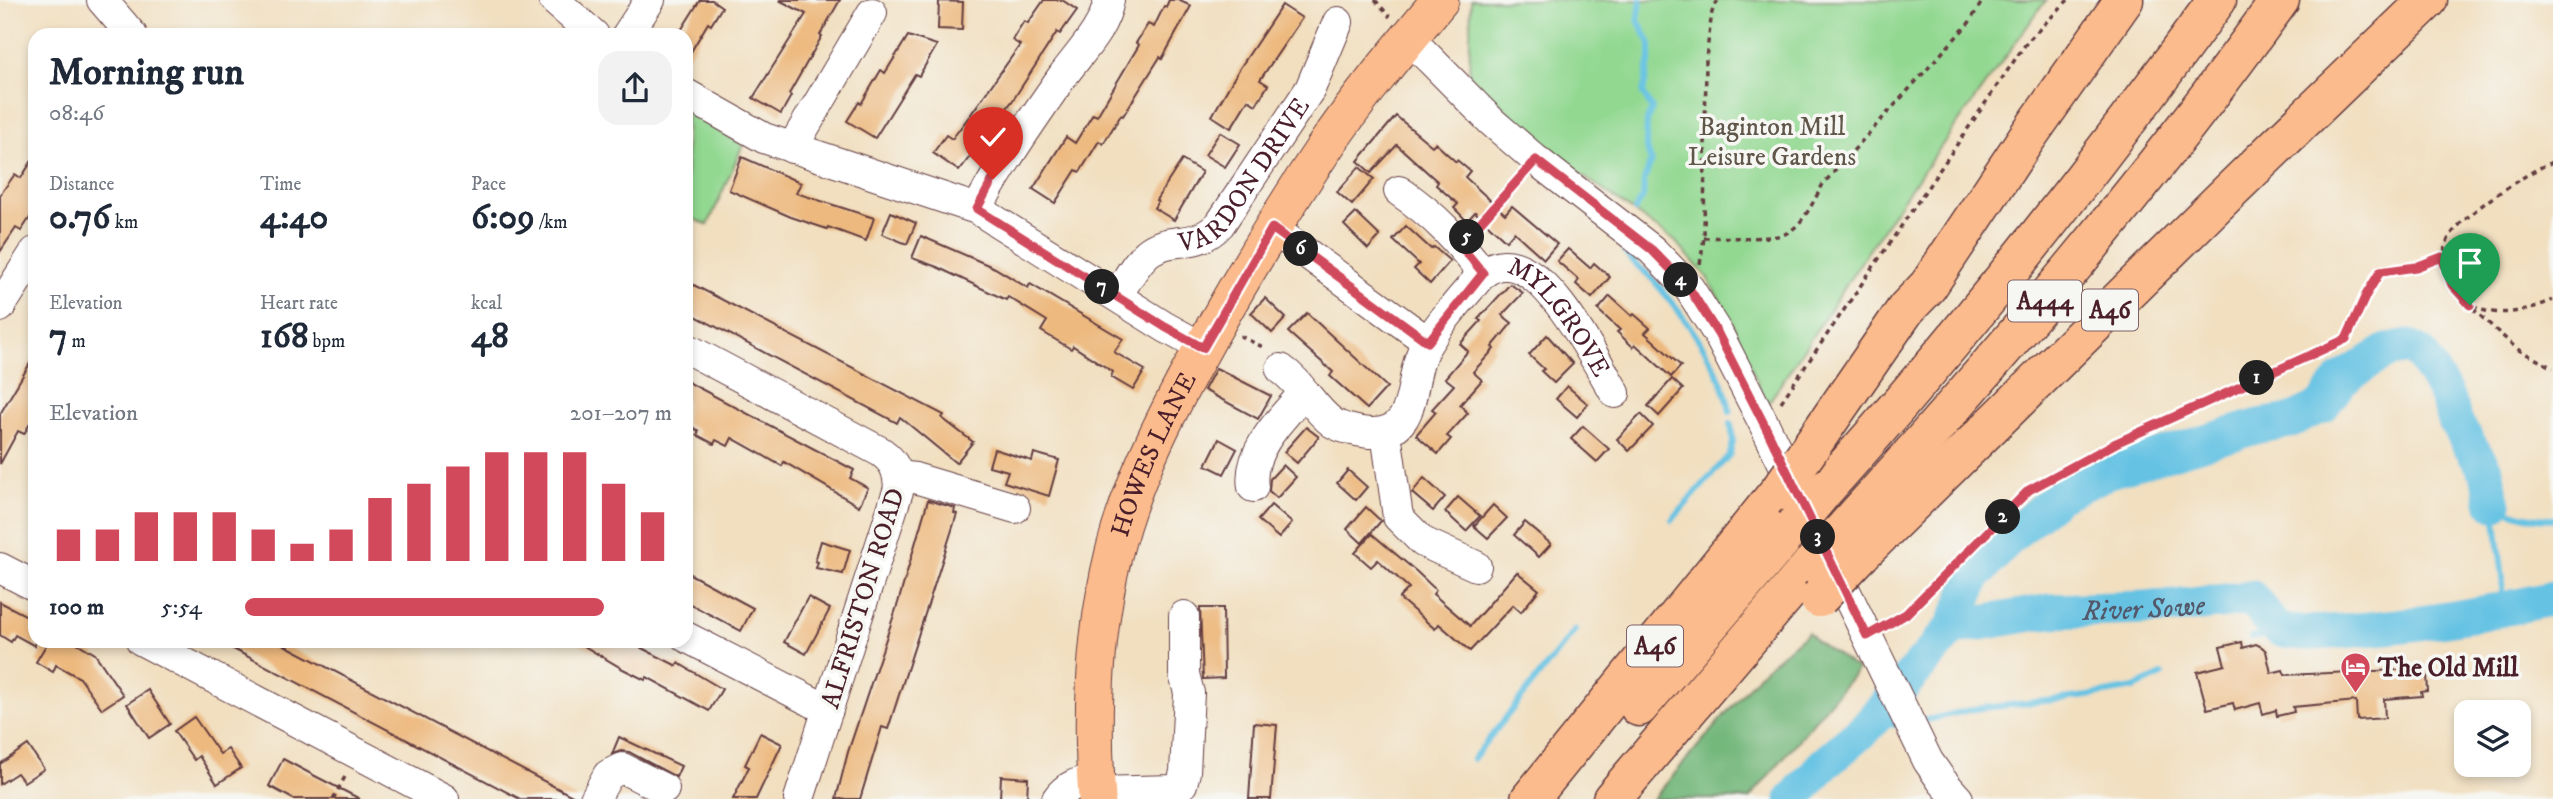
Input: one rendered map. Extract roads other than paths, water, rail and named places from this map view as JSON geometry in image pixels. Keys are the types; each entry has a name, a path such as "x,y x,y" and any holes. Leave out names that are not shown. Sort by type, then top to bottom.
{"highway":[{"path":"1818,466 1916,315 1928,286 2026,139 2124,0"},
{"name":"A444","path":"1679,659 1818,466 1912,391 2063,204 2217,0"},
{"name":"A444","path":"1612,799 1853,540 2232,66 2280,0"},
{"name":"A46","path":"1853,540 2251,170 2428,0"},
{"name":"A46","path":"1530,799 1787,507"},
{"path":"1620,799 1645,780 1815,581"},
{"name":"A46","path":"1560,799 1679,659"}],"main road":[{"name":"HOWES LANE","path":"1097,790 1094,699 1104,599 1114,550 1148,457 1209,336 1272,228 1330,140 1440,0"}],"street":[{"path":"102,0 126,28"},
{"path":"554,0 586,28"},
{"path":"632,28 650,0"},
{"path":"977,209 1008,156 1062,76 1100,26 1109,0"},
{"path":"792,148 872,13"},
{"name":"VARDON DRIVE","path":"1117,296 1139,262 1152,250 1204,237 1220,224 1310,89 1338,22"},
{"path":"1409,38 1492,122 1536,160 1652,250 1689,288 1718,334 1928,761 1951,796"},
{"path":"693,98 741,127 792,148 965,203 1165,327 1209,336"},
{"name":"MYLGROVE","path":"1399,191 1430,212 1483,273 1505,264 1532,275 1574,326 1615,393"},
{"path":"1272,228 1428,342"},
{"path":"0,307 28,263"},
{"path":"1281,369 1292,376 1304,393 1335,424 1366,433 1386,433 1400,422 1409,408 1421,355 1428,342 1483,273"},
{"name":"ALFRISTON ROAD","path":"693,352 881,452 891,459 898,476 899,488 799,799"},
{"path":"1253,487 1251,476 1261,450 1275,427 1304,393"},
{"path":"1386,433 1398,517 1423,542 1476,566"},
{"path":"898,476 915,478 1015,508"},
{"path":"0,568 28,582"},
{"path":"1057,799 1062,792 1074,785 1097,790 1174,790 1182,784 1189,693 1184,674 1184,616"},
{"path":"693,641 828,710"},
{"path":"156,648 444,799"},
{"path":"595,799 608,775 622,768 664,789"}],"waterway":[{"path":"1635,210 1643,197 1644,181 1651,161 1646,147 1647,120 1652,109 1643,93 1650,44 1638,20 1641,0"},
{"path":"1624,239 1623,249 1626,254 1651,277 1700,342 1720,378 1730,412"},
{"path":"1952,628 1975,576 2013,534 2059,495 2115,469 2259,426 2290,421 2322,406 2342,379 2387,351 2409,347 2421,354 2446,395 2456,423 2486,471 2494,504"},
{"path":"1672,520 1730,454 1733,442 1731,423"},
{"path":"2494,504 2503,578 2500,610"},
{"path":"2494,504 2522,515 2553,519"},
{"name":"River Sowe","path":"1793,799 1823,765 1867,727 1952,628 2050,611 2175,607 2252,598 2279,629 2299,633 2322,632 2423,623 2553,598"},
{"path":"1473,759 1575,630"},
{"path":"2251,638 2284,631"},
{"path":"1918,722 1974,709 2134,688 2162,675"},
{"path":"1867,727 1900,724"}],"place":[{"name":"The Old Mill","path":"2355,694"}],"park label":[{"name":"Baginton Mill Leisure Gardens","path":"1772,141"}]}
